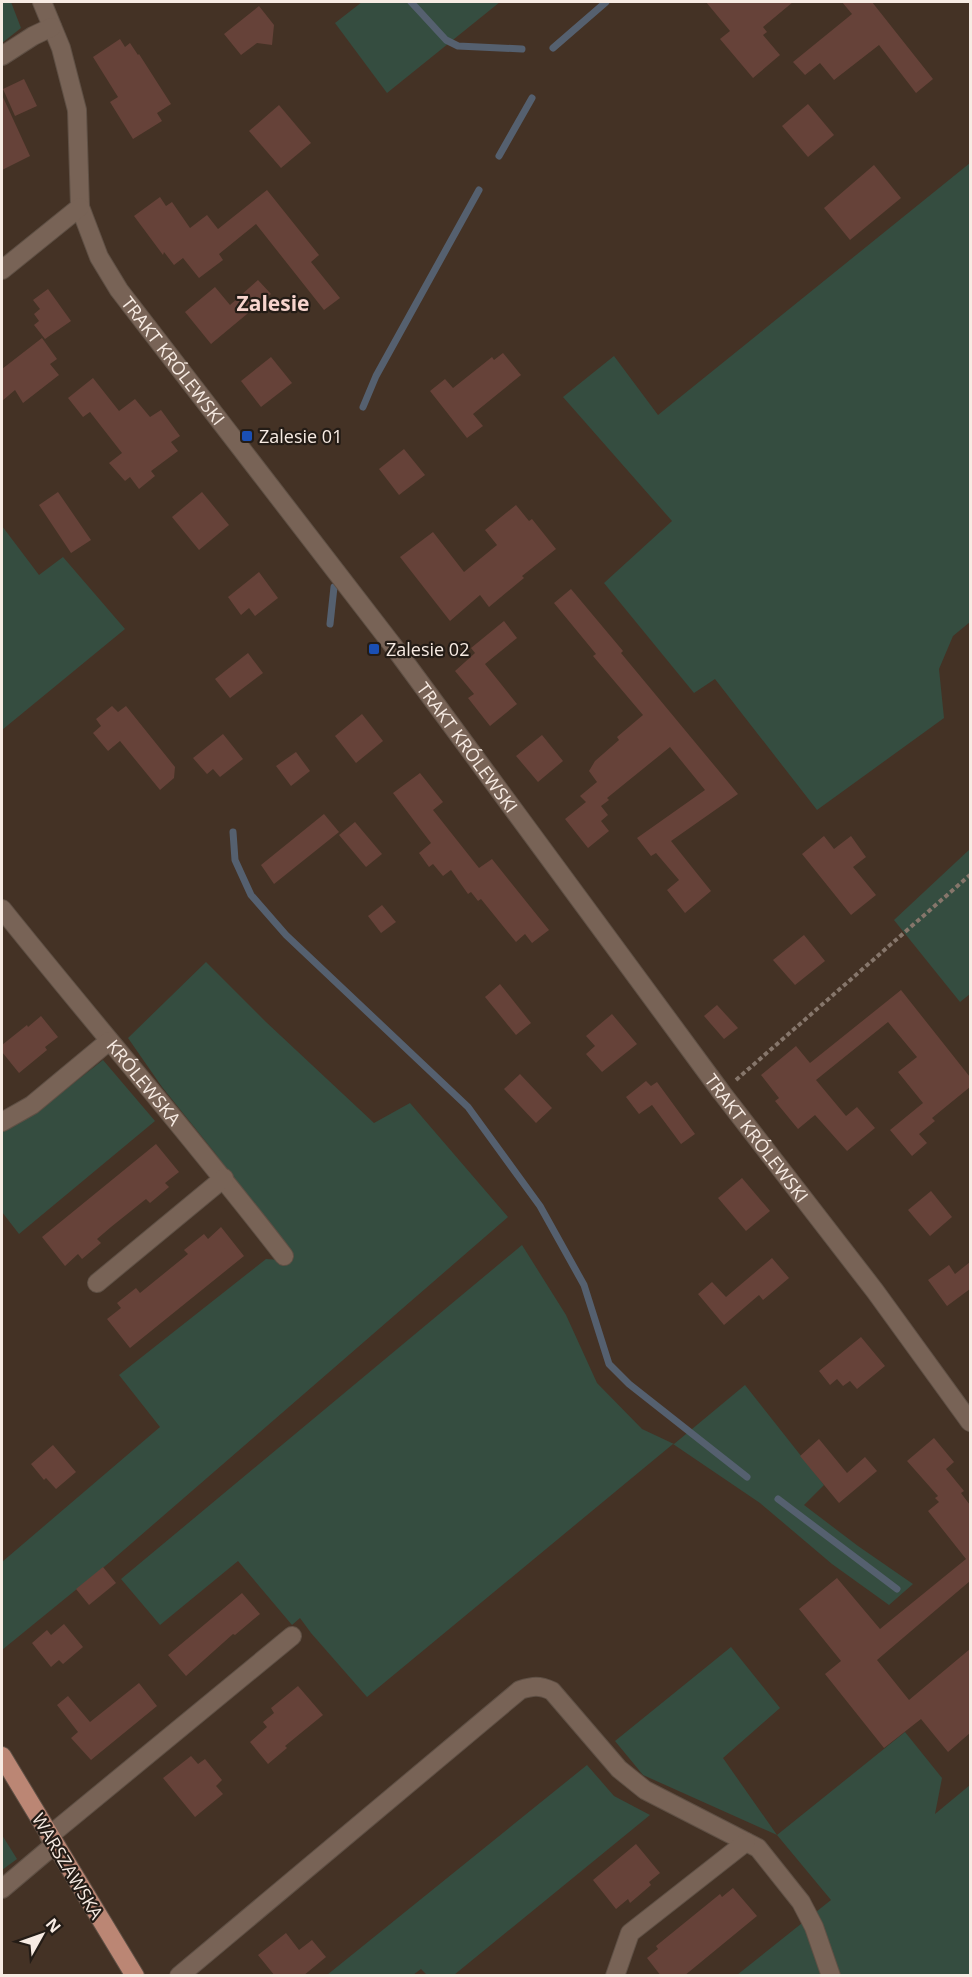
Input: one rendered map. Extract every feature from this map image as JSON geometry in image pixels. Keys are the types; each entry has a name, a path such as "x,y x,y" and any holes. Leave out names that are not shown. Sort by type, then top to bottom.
{"main road":[{"name":"WARSZAWSKA","path":"2,1756 135,1976"}],"street":[{"name":"TRAKT KRÓLEWSKI","path":"42,2 60,48 77,111 80,207 99,257 118,290 391,643 722,1093 874,1291 970,1422"},
{"path":"2,57 33,36 52,27"},
{"path":"2,270 80,207"},
{"name":"KRÓLEWSKA","path":"2,909 224,1178 284,1256"},
{"path":"2,1122 32,1105 109,1041"},
{"path":"97,1283 224,1178"},
{"path":"2,1888 51,1840 292,1636"},
{"path":"178,1976 520,1690 533,1686 541,1686 552,1691 619,1769 645,1790 758,1848 801,1902 814,1927 831,1976"},
{"path":"615,1976 630,1933 746,1842"}],"path":[{"path":"722,1093 970,875"}],"green space":[{"path":"2,2 11,2 21,28 2,43"},
{"path":"362,2 500,2 387,93 335,23"},
{"path":"970,163 970,622 953,636 939,669 944,718 817,810 715,679 694,693 604,583 672,521 563,397 614,356 658,415"},
{"path":"2,526 39,575 63,557 125,629 2,730"},
{"path":"970,849 970,994 960,1002 894,920"},
{"path":"206,962 266,1022 374,1123 410,1103 508,1217 110,1562 2,1650 2,1562 160,1427 119,1375 266,1259 293,1261 215,1153 162,1087 128,1038"},
{"path":"103,1060 155,1121 19,1234 2,1212 2,1132 17,1120 32,1116"},
{"path":"522,1245 566,1315 597,1383 642,1429 674,1444 745,1385 824,1485 804,1505 913,1584 889,1605 832,1564 760,1503 673,1444 367,1697 300,1618 292,1625 238,1561 160,1625 121,1579"},
{"path":"731,1647 780,1708 723,1758 777,1835 643,1775 615,1741"},
{"path":"905,1732 942,1778 935,1814 970,1785 970,1975 737,1975 831,1900 777,1835"},
{"path":"587,1765 614,1796 650,1815 454,1975 427,1975 421,1969 413,1975 327,1975"},
{"path":"2,1835 17,1859 2,1870"}],"building":[{"path":"706,2 793,2 763,27 767,32 763,35 780,55 753,78 720,39 730,31"},
{"path":"842,2 872,2 933,79 916,93 879,45 834,80 820,63 805,75 793,62 852,14"},
{"path":"259,6 274,25 272,45 257,43 241,55 224,34"},
{"path":"120,39 125,47 130,43 139,54 171,104 157,113 162,121 133,139 110,102 118,97 93,57"},
{"path":"24,79 37,106 15,116 3,89"},
{"path":"2,95 30,156 2,170"},
{"path":"808,104 834,135 808,157 782,126"},
{"path":"279,105 311,143 281,168 249,131"},
{"path":"874,165 901,198 850,240 824,208"},
{"path":"267,190 319,255 311,262 340,298 324,310 256,224 219,254 223,260 199,278 183,258 174,265 164,252 163,255 134,216 160,197 166,206 172,202 190,228 207,215 218,229"},
{"path":"258,280 271,294 211,344 185,312 215,287 230,305"},
{"path":"48,289 71,321 45,339 34,325 39,321 34,314 40,309 33,300"},
{"path":"42,338 57,359 50,364 59,375 23,403 15,390 2,401 2,369"},
{"path":"503,353 521,375 473,414 483,426 467,438 430,391 445,379 453,388 492,357 494,360"},
{"path":"271,357 292,383 261,407 241,381"},
{"path":"93,378 119,411 135,399 150,417 161,410 180,436 171,442 178,451 151,471 155,476 139,489 130,477 125,481 109,463 122,453 90,412 83,417 68,398"},
{"path":"404,449 425,475 399,495 379,469"},
{"path":"58,492 91,540 71,553 39,505"},
{"path":"202,492 229,525 199,550 172,517"},
{"path":"516,505 529,521 532,519 556,549 522,576 524,578 489,607 480,595 450,621 400,557 433,532 464,572 497,545 485,530"},
{"path":"259,572 278,598 255,616 249,608 241,615 228,597"},
{"path":"571,589 738,794 671,841 711,891 685,913 667,890 679,880 656,853 651,856 637,838 705,790 670,747 607,798 609,800 601,806 608,815 601,821 609,831 588,848 565,819 586,802 580,796 597,782 589,771 595,761 619,740 617,737 643,715 593,656 596,654 554,603"},
{"path":"504,621 517,638 485,664 517,704 490,726 468,698 474,694 455,671 475,653 471,648"},
{"path":"248,653 263,673 230,698 215,679"},
{"path":"112,706 118,712 126,706 175,767 174,778 160,790 120,741 108,751 93,733 101,726 96,719"},
{"path":"362,714 383,741 356,763 335,736"},
{"path":"223,734 243,759 220,777 213,769 207,774 193,758"},
{"path":"542,735 563,761 538,782 516,756"},
{"path":"296,752 310,771 291,786 276,766"},
{"path":"420,773 443,802 433,810 479,868 492,859 549,930 532,943 525,934 516,942 481,899 478,901 471,892 468,894 451,870 443,876 433,864 429,867 419,853 431,843 393,793"},
{"path":"324,814 339,832 274,884 261,865"},
{"path":"355,822 382,854 366,867 339,835"},
{"path":"824,836 834,849 851,836 866,857 853,867 876,895 851,915 802,854"},
{"path":"382,905 396,922 381,933 368,916"},
{"path":"804,935 825,961 795,985 773,960"},
{"path":"500,984 531,1023 516,1035 485,997"},
{"path":"901,990 970,1077 970,1087 932,1118 935,1121 919,1134 927,1143 912,1156 890,1130 923,1103 898,1072 917,1057 888,1022 816,1080 846,1116 857,1107 875,1128 847,1151 815,1115 798,1129 775,1101 779,1098 761,1075 796,1046 810,1063"},
{"path":"717,1005 738,1028 724,1039 704,1016"},
{"path":"612,1014 637,1044 602,1072 586,1054 595,1046 586,1036"},
{"path":"41,1016 58,1037 45,1047 47,1050 19,1073 2,1052 2,1045"},
{"path":"520,1074 552,1108 536,1123 504,1089"},
{"path":"646,1081 651,1086 657,1082 695,1134 681,1144 652,1105 639,1114 626,1097"},
{"path":"156,1144 179,1172 165,1183 169,1187 150,1203 146,1199 111,1227 97,1239 101,1243 82,1259 78,1254 65,1266 42,1237"},
{"path":"742,1178 770,1211 746,1231 718,1198"},
{"path":"931,1191 952,1217 930,1236 908,1210"},
{"path":"221,1227 244,1256 130,1348 107,1319 121,1308 117,1303 136,1288 140,1293 188,1254 184,1250 204,1234 208,1239"},
{"path":"772,1258 789,1278 763,1300 759,1295 724,1325 698,1294 712,1282 726,1297"},
{"path":"970,1262 970,1289 947,1306 928,1280 949,1265 955,1274"},
{"path":"861,1337 885,1366 857,1389 850,1381 843,1386 837,1379 830,1385 819,1371"},
{"path":"934,1438 954,1462 946,1469 964,1491 961,1493 970,1505 970,1581 877,1660 909,1700 970,1649 970,1733 948,1752 921,1719 884,1748 825,1674 841,1661 799,1609 837,1578 880,1629 966,1559 928,1511 939,1502 935,1498 938,1496 907,1461"},
{"path":"819,1439 847,1473 865,1457 877,1471 839,1503 800,1456"},
{"path":"53,1445 76,1472 56,1489 46,1478 44,1480 31,1464"},
{"path":"103,1567 116,1583 89,1605 76,1589"},
{"path":"242,1593 260,1614 235,1635 233,1634 186,1676 168,1655"},
{"path":"64,1624 83,1647 63,1664 59,1660 51,1667 32,1643 47,1630 51,1635"},
{"path":"139,1683 157,1706 91,1760 71,1738 78,1732 57,1705 68,1696 90,1722"},
{"path":"298,1686 323,1715 285,1746 287,1748 268,1764 250,1742 267,1727 263,1722 274,1713 271,1708"},
{"path":"191,1756 198,1764 205,1759 222,1780 216,1786 223,1794 195,1817 163,1778"},
{"path":"636,1844 660,1873 649,1882 651,1885 630,1903 628,1899 616,1909 593,1880"},
{"path":"733,1888 757,1916 684,1976 661,1976 647,1958 658,1949 656,1946 720,1894 722,1897"},
{"path":"286,1933 299,1950 312,1940 326,1957 303,1976 275,1976 258,1955"}],"waterway":[{"path":"411,2 446,40 458,46 522,49"},
{"path":"553,48 606,2"},
{"path":"499,156 532,98"},
{"path":"363,407 376,376 479,190"},
{"path":"330,624 334,587"},
{"path":"233,832 235,860 251,895 286,935 468,1107 540,1206 584,1285 609,1364 629,1384 747,1477"},
{"path":"778,1499 897,1589"}],"place":[{"name":"Zalesie 01","path":"247,436"},
{"name":"Zalesie 02","path":"374,649"}],"district":[{"name":"Zalesie","path":"273,303"}]}
